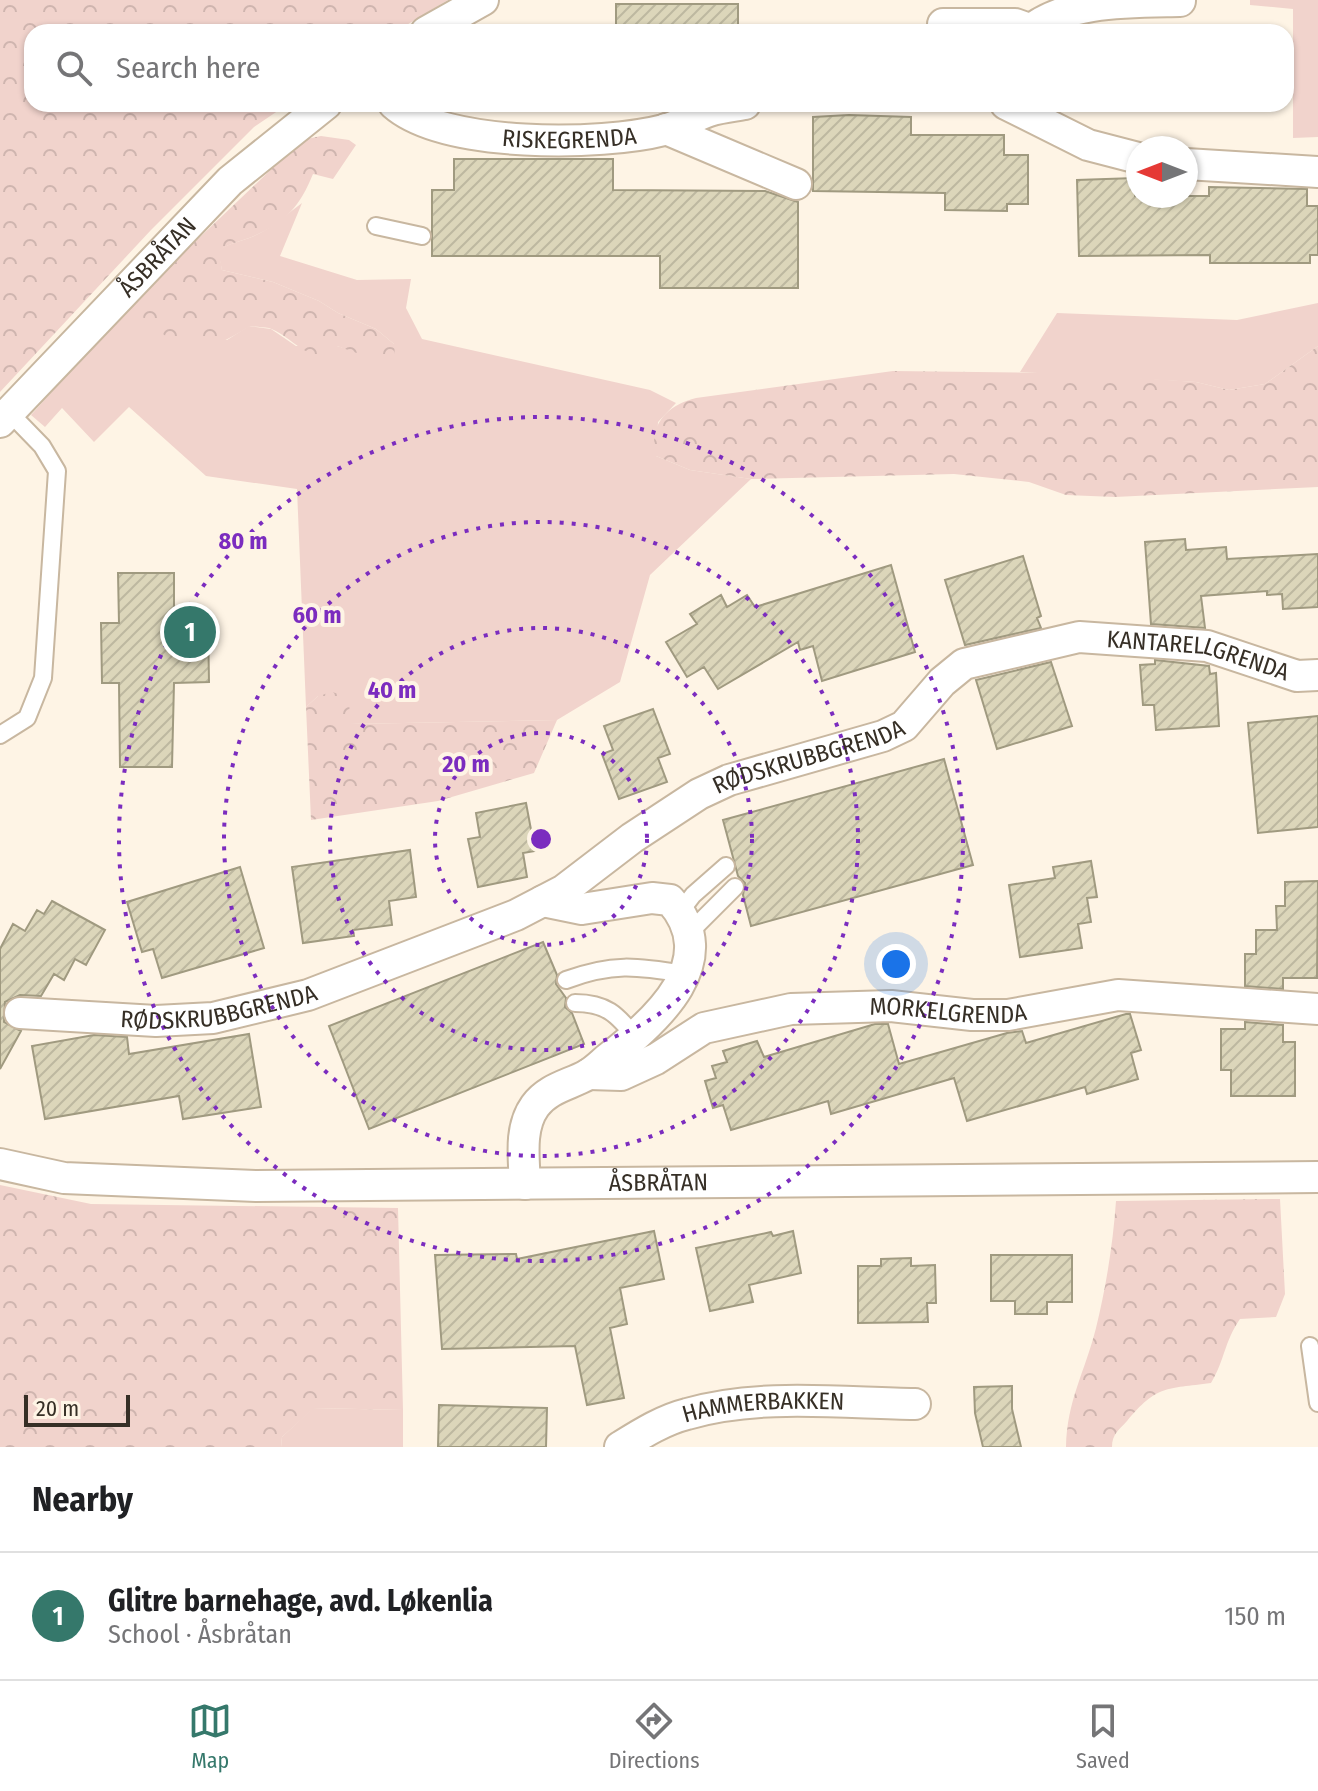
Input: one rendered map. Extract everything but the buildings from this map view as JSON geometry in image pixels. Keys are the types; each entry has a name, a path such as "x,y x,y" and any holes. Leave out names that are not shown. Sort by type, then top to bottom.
{"street":[{"path":"440,24 483,0"},
{"path":"1039,24 1055,14 1095,5 1180,1"},
{"path":"943,24 1015,24"},
{"name":"ÅSBRÅTAN","path":"4,417 230,181 316,112"},
{"name":"RISKEGRENDA","path":"411,112 443,127 535,142 602,141 666,129 708,112"},
{"path":"1022,112 1088,145 1126,155"},
{"path":"666,129 796,184"},
{"path":"1198,165 1318,172"},
{"name":"KANTARELLGRENDA","path":"1079,637 1207,646 1297,676 1318,675"},
{"name":"RØDSKRUBBGRENDA","path":"20,1013 156,1021 213,1018 308,995 516,915 564,890 632,838 699,794 729,780 883,736 904,726 942,682 964,664 1079,637"},
{"path":"525,1184 523,1137 534,1106 553,1089 589,1074 636,1038 673,998 689,956 684,923 670,900 652,898 582,909 543,901"},
{"name":"MORKELGRENDA","path":"589,1074 621,1075 656,1059 704,1028 791,1009 891,1006 972,1015 1008,1015 1118,995 1318,1009"},
{"name":"ÅSBRÅTAN","path":"0,1164 64,1178 256,1186 1318,1177"},
{"name":"HAMMERBAKKEN","path":"620,1447 656,1426 687,1413 760,1403 915,1404"}],"lane":[{"path":"376,226 422,236"},
{"path":"0,735 27,718 43,678 57,471 42,446 4,417"},
{"path":"684,923 693,895 726,866"},
{"path":"684,923 735,887"},
{"path":"566,980 599,968 626,965 684,974"},
{"path":"575,1003 596,1003 611,1009 636,1038"},
{"path":"1310,1346 1318,1403"}],"green space":[{"path":"0,0 448,0 408,24 24,24 24,112 276,112 254,127 151,230 0,392"},
{"path":"1250,0 1318,0 1318,137 1293,138 1293,9 1250,5"},
{"path":"321,136 349,140 356,145 333,179 313,174 297,204 283,219 265,231 219,251 222,270 273,282 376,329 394,344 395,356 382,362 337,346 333,355 315,355 269,328 250,326 215,344 188,346 162,333 133,308 137,297 302,140"},
{"path":"302,203 280,256 357,280 411,279 406,308 422,339 650,390 676,403 658,422 656,456 690,470 751,479 650,575 620,682 557,720 350,724 318,696 306,707 297,489 206,476 129,407 94,442 62,408 45,427 31,415 137,297 227,340 249,326 271,329 296,346 337,346 358,352 394,344 376,329 319,301 273,282 222,270 218,251 261,233"},
{"path":"1318,303 1318,346 1265,384 1229,390 1196,382 1020,372 1057,313 1237,320"},
{"path":"1318,346 1318,487 1115,497 1066,495 1029,482 954,474 751,479 690,470 656,456 654,445 657,426 668,411 696,398 893,371 1067,373 1196,382 1229,390 1265,384"},
{"path":"332,692 349,697 350,724 557,720 534,773 438,801 311,820 306,707 318,696"},
{"path":"0,1185 91,1204 398,1208 403,1410 314,1408 282,1437 281,1447 0,1447"},
{"path":"1280,1199 1285,1294 1276,1317 1240,1319 1211,1383 1173,1388 1155,1395 1137,1409 1119,1430 1112,1447 1066,1447 1073,1400 1092,1344 1103,1297 1116,1201"},
{"path":"313,1408 403,1410 403,1447 281,1447 282,1437"}],"place":[{"name":"Glitre barnehage, avd. Løkenlia","path":"190,632"}]}
